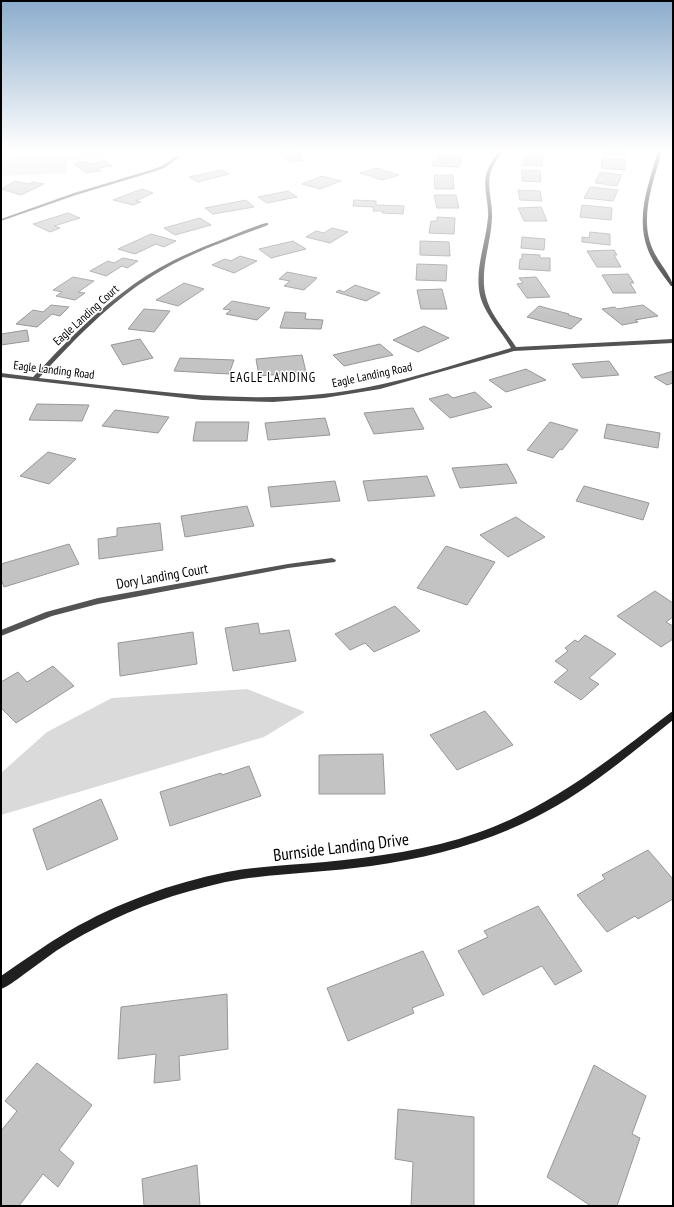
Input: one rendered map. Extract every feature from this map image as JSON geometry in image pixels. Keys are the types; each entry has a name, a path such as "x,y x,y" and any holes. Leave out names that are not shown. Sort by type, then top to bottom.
{"street":[{"path":"1,220 36,207"},
{"path":"489,207 490,216 482,278 482,291 493,318 514,349"},
{"path":"645,207 644,227 646,242 663,273 673,285"},
{"path":"1,214 10,216"},
{"name":"Eagle Landing Court","path":"34,379 110,304 145,279 194,252 266,224"},
{"name":"Eagle Landing Road","path":"1,375 202,398 248,400 296,398 380,388 514,349 673,341"},
{"name":"Dory Landing Court","path":"1,633 33,619 70,607 288,566 332,560"},
{"name":"Burnside Landing Drive","path":"1,983 42,954 85,928 134,905 185,888 229,877 356,863 419,853 477,838 518,822 565,797 597,775 673,715"}],"shaded area":[{"path":"247,689 305,712 264,737 1,815 1,773 47,732 112,698"}],"building":[{"path":"208,207 252,207 213,214 205,208"},
{"path":"374,207 404,207 403,214 373,211"},
{"path":"437,207 459,208 437,208"},
{"path":"541,207 547,221 524,221 518,208"},
{"path":"582,207 612,208 611,220 580,217"},
{"path":"68,213 80,218 54,226 60,228 50,232 33,224"},
{"path":"437,217 455,218 454,234 429,233 431,221 437,221"},
{"path":"200,218 211,225 175,235 164,228"},
{"path":"332,228 348,232 330,243 306,237 316,231 324,233"},
{"path":"590,232 610,234 610,245 582,242 582,237 589,238"},
{"path":"151,234 176,241 164,247 156,244 135,254 118,249"},
{"path":"522,237 545,239 544,250 521,248"},
{"path":"293,241 306,249 271,258 259,249"},
{"path":"420,241 449,242 450,256 420,255"},
{"path":"614,250 617,255 614,255 621,267 597,267 587,251"},
{"path":"522,254 540,255 540,258 550,258 550,271 519,269"},
{"path":"240,256 257,261 234,273 212,265 225,259 231,261"},
{"path":"123,258 138,261 127,268 122,266 106,276 90,271 108,261 114,263"},
{"path":"417,264 447,265 446,281 416,280"},
{"path":"287,272 317,278 304,290 284,286 290,281 279,279"},
{"path":"628,274 634,283 630,283 636,293 613,293 602,275"},
{"path":"73,277 94,281 78,292 85,293 75,300 56,296 62,292 53,290"},
{"path":"536,277 550,297 527,298 517,284 523,283 519,278"},
{"path":"184,283 204,289 178,306 156,300"},
{"path":"355,285 380,293 366,301 336,292 339,290 344,292"},
{"path":"442,289 447,309 421,309 417,290"},
{"path":"232,301 270,308 257,320 226,314 231,310 223,309"},
{"path":"51,305 69,307 60,316 52,314 37,327 16,324 33,310 43,312"},
{"path":"643,305 658,316 635,320 638,322 622,325 602,309 615,307 617,309"},
{"path":"539,306 582,319 571,329 527,317"},
{"path":"144,309 170,311 154,332 128,329"},
{"path":"285,312 306,313 305,319 323,320 321,329 280,328"},
{"path":"424,326 449,338 418,352 393,340"},
{"path":"27,330 29,341 1,345 1,334"},
{"path":"140,339 153,358 123,365 111,345"},
{"path":"380,344 393,355 344,366 333,355"},
{"path":"302,355 306,372 259,376 256,359"},
{"path":"180,358 234,360 229,374 174,371"},
{"path":"609,361 619,375 582,378 572,364"},
{"path":"526,369 546,380 506,392 489,380"},
{"path":"673,371 673,383 667,385 654,377"},
{"path":"475,392 492,407 450,418 429,399 448,394 453,398"},
{"path":"37,404 89,405 82,421 29,420"},
{"path":"413,408 424,429 374,434 364,413"},
{"path":"115,410 169,417 158,433 102,426"},
{"path":"325,418 330,435 268,440 265,423"},
{"path":"196,422 249,422 247,441 193,441"},
{"path":"550,422 578,430 562,450 560,449 553,458 527,450"},
{"path":"607,424 660,433 658,448 604,438"},
{"path":"48,452 76,459 49,484 20,476"},
{"path":"507,464 517,483 460,488 452,468"},
{"path":"427,476 435,496 368,501 363,481"},
{"path":"335,481 340,501 271,507 268,487"},
{"path":"584,486 649,503 643,520 576,501"},
{"path":"247,506 254,526 185,537 181,516"},
{"path":"516,517 545,537 508,557 480,535"},
{"path":"160,523 163,550 99,559 98,539 117,536 117,528"},
{"path":"69,544 79,564 4,587 1,579 1,564"},
{"path":"446,546 495,562 467,605 417,588"},
{"path":"655,591 673,603 673,617 666,622 673,626 673,639 661,647 617,616"},
{"path":"395,606 420,631 374,652 365,643 350,650 335,634"},
{"path":"258,623 260,634 289,630 296,661 233,671 225,628"},
{"path":"193,632 197,664 120,676 118,643"},
{"path":"585,635 616,654 589,678 599,684 581,700 554,682 568,670 555,661 568,651 565,648 575,640 578,642"},
{"path":"53,666 74,686 16,723 1,708 1,682 18,672 27,682"},
{"path":"485,711 513,745 457,770 430,735"},
{"path":"383,754 385,794 319,794 319,755"},
{"path":"249,766 261,796 170,826 160,792"},
{"path":"101,799 118,839 47,870 33,829"},
{"path":"648,850 673,879 673,899 638,919 635,916 607,932 577,895 605,879 602,875"},
{"path":"538,906 582,971 555,985 542,966 483,995 458,951 488,937 484,931"},
{"path":"423,951 444,995 412,1008 414,1013 348,1041 327,988"},
{"path":"227,994 228,1049 179,1056 180,1080 154,1083 156,1054 118,1059 121,1007"},
{"path":"37,1063 92,1105 59,1150 74,1163 58,1187 43,1174 19,1206 1,1206 1,1131 17,1111 5,1101"},
{"path":"594,1065 646,1096 632,1134 640,1138 617,1206 591,1206 547,1177"},
{"path":"398,1109 474,1117 474,1206 411,1206 413,1162 395,1159"},
{"path":"197,1165 200,1206 144,1206 142,1179"}],"district":[{"name":"EAGLE LANDING","path":"273,377"}]}
